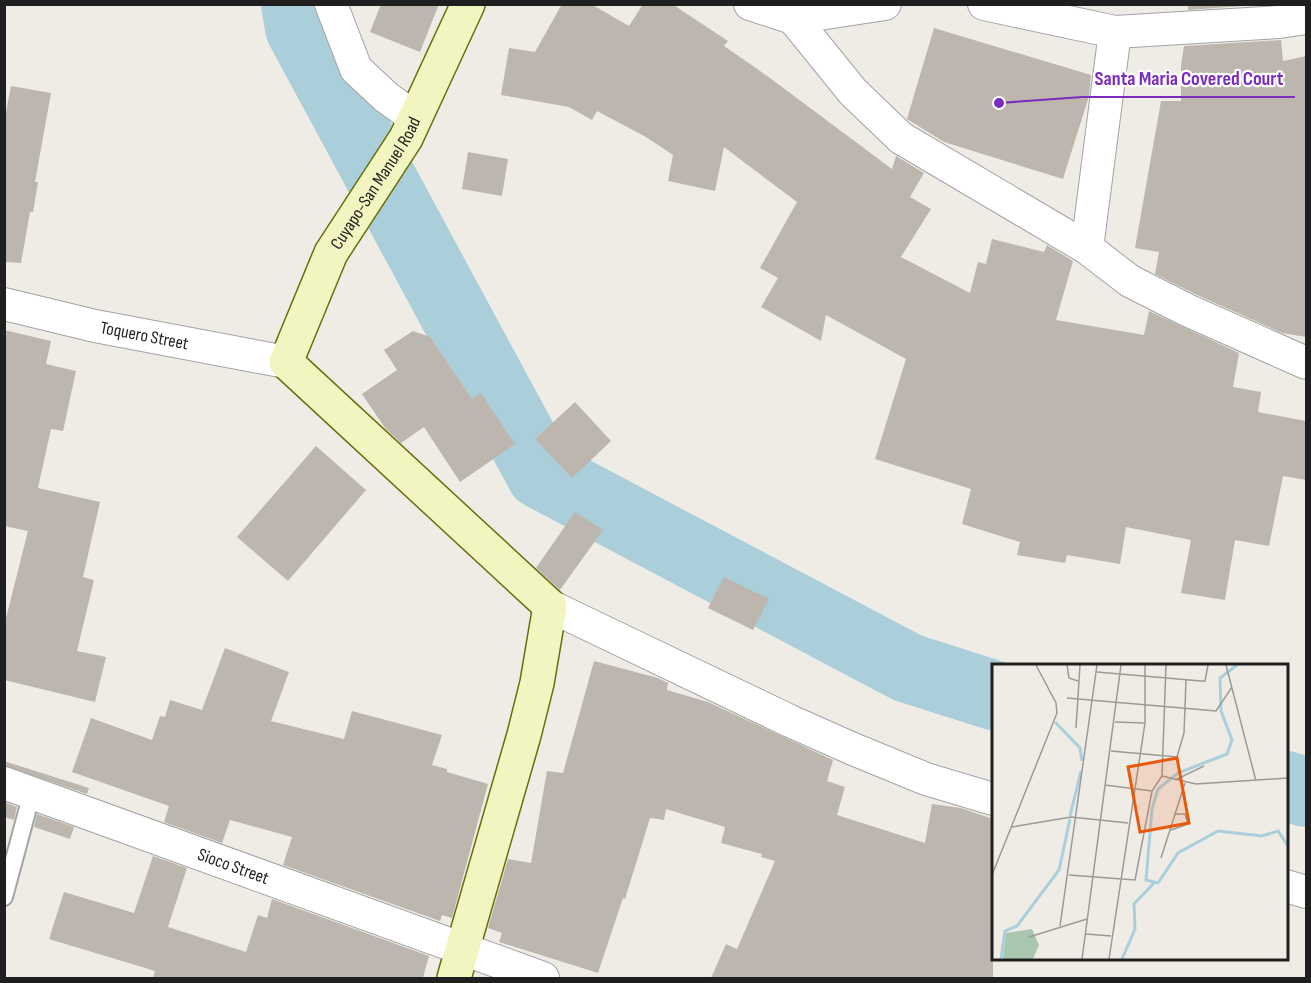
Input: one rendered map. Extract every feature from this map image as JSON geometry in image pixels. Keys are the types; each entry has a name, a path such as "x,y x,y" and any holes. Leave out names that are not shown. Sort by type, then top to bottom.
{"street":[{"path":"331,4 356,69 386,97 411,128"},
{"name":"Cuyapo-San Manuel Road","path":"286,362 331,253 411,128 468,4"},
{"path":"750,4 793,18 885,4"},
{"path":"984,4 1115,32 1279,22 1306,18"},
{"path":"793,18 853,92 901,138 1087,248 1130,281 1187,310 1306,363"},
{"path":"1087,248 1115,32"},
{"name":"Toquero Street","path":"4,304 95,326 286,362"},
{"path":"286,362 550,606 790,721 926,779 992,799"},
{"path":"459,964 524,735 537,682 550,606"},
{"name":"Sioco Street","path":"18,788 459,964 543,978"},
{"path":"1287,886 1306,892"}],"lane":[{"path":"4,897 18,788"}],"building":[{"path":"381,4 439,4 420,52 370,32"},
{"path":"562,4 591,4 629,26 643,4 672,4 728,41 724,46 892,169 896,156 924,173 910,197 931,209 901,257 970,293 978,262 986,264 992,239 1044,252 1047,245 1073,261 1056,320 1144,335 1149,311 1239,353 1233,387 1261,392 1258,412 1306,421 1306,480 1283,476 1269,546 1235,540 1225,600 1181,593 1191,540 1126,527 1120,564 1067,555 1065,563 1017,555 1020,542 962,524 971,489 875,459 906,359 826,315 821,341 761,307 778,278 760,268 797,202 724,147 715,191 668,181 673,155 646,137 597,111 592,120 569,107 501,95 509,48 535,52"},
{"path":"1188,4 1270,4 1188,10"},
{"path":"934,28 1091,75 1089,96 1063,179 944,142 907,119"},
{"path":"1281,40 1283,61 1306,56 1306,337 1282,333 1155,274 1159,252 1135,248 1161,101 1181,101 1181,66 1184,46"},
{"path":"11,86 51,93 35,182 38,182 33,212 30,212 21,263 4,262 4,122"},
{"path":"468,152 508,159 502,196 462,189"},
{"path":"4,330 51,341 46,364 76,371 63,431 51,429 38,488 100,502 83,577 94,580 77,651 106,657 95,702 4,680 4,626 28,531 4,526"},
{"path":"413,331 430,337 472,399 481,393 515,444 460,482 424,427 401,443 385,428 362,394 397,370 384,350"},
{"path":"575,402 611,441 572,478 535,439"},
{"path":"316,446 366,490 288,581 237,537"},
{"path":"575,512 603,530 560,590 536,568"},
{"path":"724,577 769,599 753,630 708,608"},
{"path":"225,648 289,672 271,721 344,739 352,711 442,735 432,765 447,769 447,772 488,784 452,918 442,915 440,921 283,865 292,837 230,820 222,843 164,822 169,806 72,772 91,718 152,740 160,716 165,717 170,700 202,710"},
{"path":"594,661 658,678 668,683 667,690 708,702 833,760 827,781 845,787 837,815 925,843 932,804 961,808 992,819 993,978 711,978 726,944 737,949 775,861 761,857 762,854 721,843 725,827 666,809 664,820 650,818 625,899 623,898 598,973 499,942 502,933 488,928 508,859 531,863 547,771 563,773"},
{"path":"4,761 89,788 87,794 4,766"},
{"path":"4,802 17,807 14,820 4,817"},
{"path":"37,814 74,827 70,839 34,827"},
{"path":"153,856 187,868 168,927 246,952 258,915 267,918 272,899 429,956 423,978 153,978 155,971 49,939 64,892 134,913"}],"waterway":[{"path":"296,4 300,28 541,474 908,668 992,695"},
{"path":"1287,786 1306,792"}],"place":[{"name":"Santa Maria Covered Court","path":"999,103"}]}
